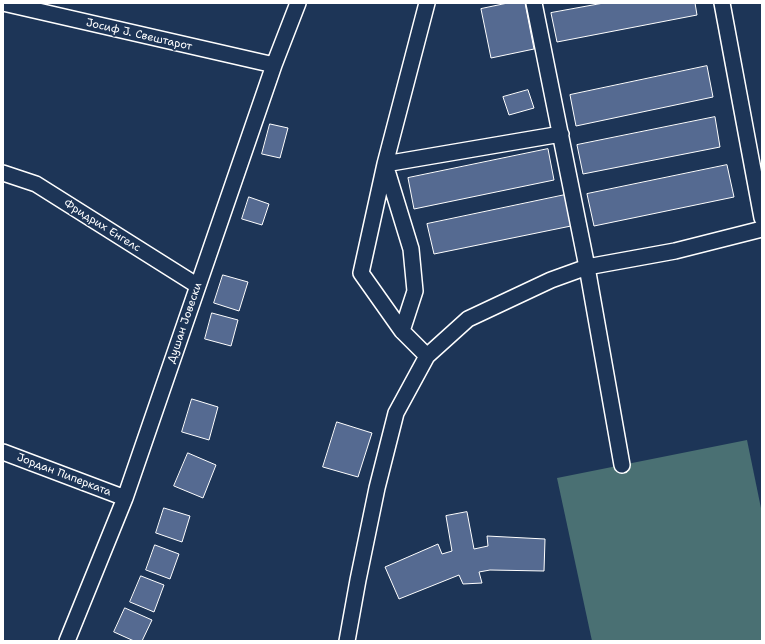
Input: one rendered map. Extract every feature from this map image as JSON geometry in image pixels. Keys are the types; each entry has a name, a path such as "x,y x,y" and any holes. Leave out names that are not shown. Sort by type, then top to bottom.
{"street":[{"name":"Јосиф Ј. Свештарот","path":"3,3 274,66"},
{"name":"Душан Јовески","path":"67,641 125,498 274,66 298,3"},
{"path":"427,3 360,273 402,331 427,356"},
{"path":"534,3 587,268 622,465"},
{"path":"722,3 762,218"},
{"path":"386,164 560,134"},
{"path":"386,164 411,249 415,291 402,331"},
{"name":"Фридрих Енгелс","path":"3,173 36,184 198,286"},
{"path":"347,641 377,488 396,413 427,356 468,319 550,280 587,268 675,251 762,229"},
{"name":"Јордан Пиперката","path":"3,452 125,498"}],"green space":[{"path":"747,440 762,513 762,641 592,641 557,478"}],"building":[{"path":"508,3 525,3 534,49 491,58 481,9"},
{"path":"604,3 695,3 697,15 557,42 551,13"},
{"path":"707,66 713,97 576,126 570,95"},
{"path":"528,90 534,108 509,115 503,97"},
{"path":"715,117 720,147 583,174 577,145"},
{"path":"270,124 288,128 280,158 262,154"},
{"path":"548,149 554,180 414,209 408,178"},
{"path":"727,165 734,197 594,226 587,194"},
{"path":"565,195 571,226 434,254 427,224"},
{"path":"249,197 269,204 262,225 242,219"},
{"path":"223,275 248,282 239,311 214,303"},
{"path":"212,313 238,320 231,346 205,339"},
{"path":"192,399 218,407 209,440 182,432"},
{"path":"337,422 372,433 358,477 323,467"},
{"path":"188,453 216,465 203,498 174,486"},
{"path":"164,508 190,516 182,542 156,533"},
{"path":"467,512 474,549 488,546 487,536 545,539 544,571 490,570 479,572 482,583 463,584 459,575 399,599 385,567 438,544 442,554 452,551 446,516"},
{"path":"155,545 179,554 170,579 146,570"},
{"path":"141,576 164,585 154,612 130,602"},
{"path":"125,608 152,620 142,641 134,641 114,632"}]}
